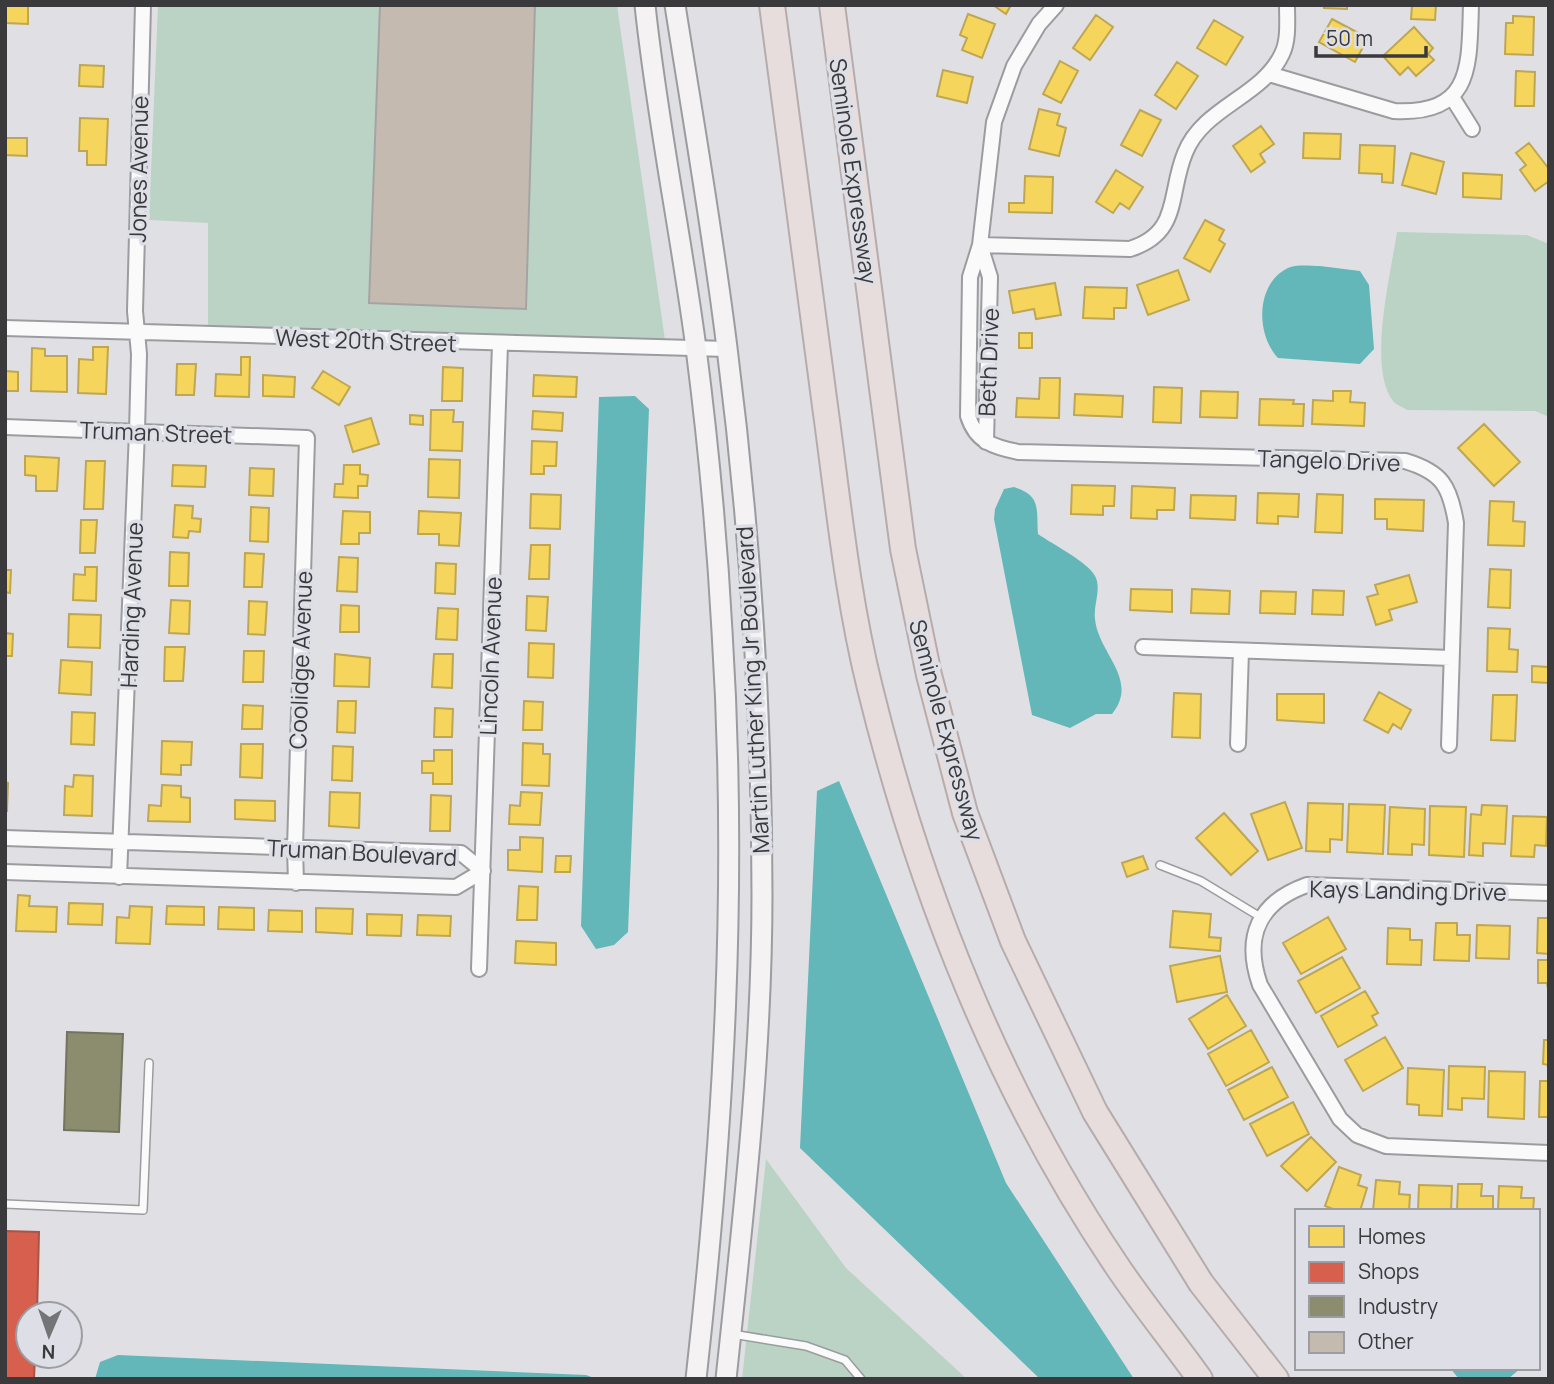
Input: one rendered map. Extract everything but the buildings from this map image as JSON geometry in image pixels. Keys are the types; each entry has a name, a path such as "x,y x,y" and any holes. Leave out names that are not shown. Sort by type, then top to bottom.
{"highway":[{"path":"772,5 846,555 869,686 903,806 931,894 1005,1069 1062,1176 1117,1266 1200,1379"},
{"name":"Seminole Expressway","path":"832,5 903,549 929,676 965,813 1013,941 1095,1112 1201,1283 1276,1379"}],"main road":[{"name":"Martin Luther King Jr Boulevard","path":"645,5 696,349 722,631 728,761 729,929 726,1037 715,1200 696,1379"},
{"name":"Martin Luther King Jr Boulevard","path":"675,5 727,349 758,703 762,897 753,1116 726,1379"},
{"path":"701,1331 731,1334"}],"street":[{"name":"Jones Avenue","path":"137,333 135,311 143,5"},
{"name":"Beth Drive","path":"986,442 972,430 968,416 970,277 980,245 994,122 1014,66 1040,24 1056,5"},
{"path":"980,245 1129,249 1147,244 1163,229 1184,153 1196,132 1208,119 1269,74 1283,52 1287,5"},
{"path":"1269,74 1394,111 1415,112 1435,107 1452,97 1462,84 1469,64 1471,5"},
{"path":"1452,97 1472,129"},
{"name":"Beth Drive","path":"980,245 990,277 986,442"},
{"name":"West 20th Street","path":"5,328 727,349"},
{"name":"Harding Avenue","path":"119,877 137,431 137,333"},
{"name":"Lincoln Avenue","path":"480,968 500,344"},
{"name":"Truman Street","path":"5,427 307,438"},
{"name":"Coolidge Avenue","path":"296,883 307,438"},
{"name":"Tangelo Drive","path":"986,442 1018,452 1405,461 1430,468 1452,499 1456,523 1449,745"},
{"path":"1143,648 1451,658"},
{"path":"1238,744 1241,651"},
{"name":"Truman Boulevard","path":"5,838 121,839 461,853 483,871 456,887 5,872"},
{"name":"Kays Landing Drive","path":"1549,893 1307,885 1287,892 1268,906 1255,932 1252,963 1260,985 1340,1119 1357,1135 1386,1146 1549,1153"}],"lane":[{"path":"1160,865 1201,881 1262,918"},
{"path":"5,1204 143,1210 149,1063"},
{"path":"731,1334 806,1346 845,1360 861,1379"}],"green space":[{"path":"158,5 617,5 665,340 208,326 208,223 149,220"},
{"path":"1397,232 1527,235 1549,244 1549,417 1535,411 1407,410 1393,401 1385,386 1381,343"},
{"path":"766,1159 846,1268 967,1379 742,1379"}],"water":[{"path":"1320,266 1360,271 1369,285 1374,349 1360,364 1278,358 1266,336 1262,310 1269,286 1288,268"},
{"path":"635,396 649,409 628,932 614,945 596,949 581,926 599,397"},
{"path":"1014,487 1029,495 1036,504 1038,534 1078,559 1095,576 1098,586 1095,619 1120,678 1122,690 1112,714 1096,714 1070,728 1032,715 994,519 995,509 1004,489"},
{"path":"839,781 1006,1183 1134,1379 1040,1379 800,1148 817,791"},
{"path":"118,1355 586,1375 597,1379 95,1379 100,1362"},
{"path":"1452,1370 1519,1370 1508,1379 1459,1379"}]}
